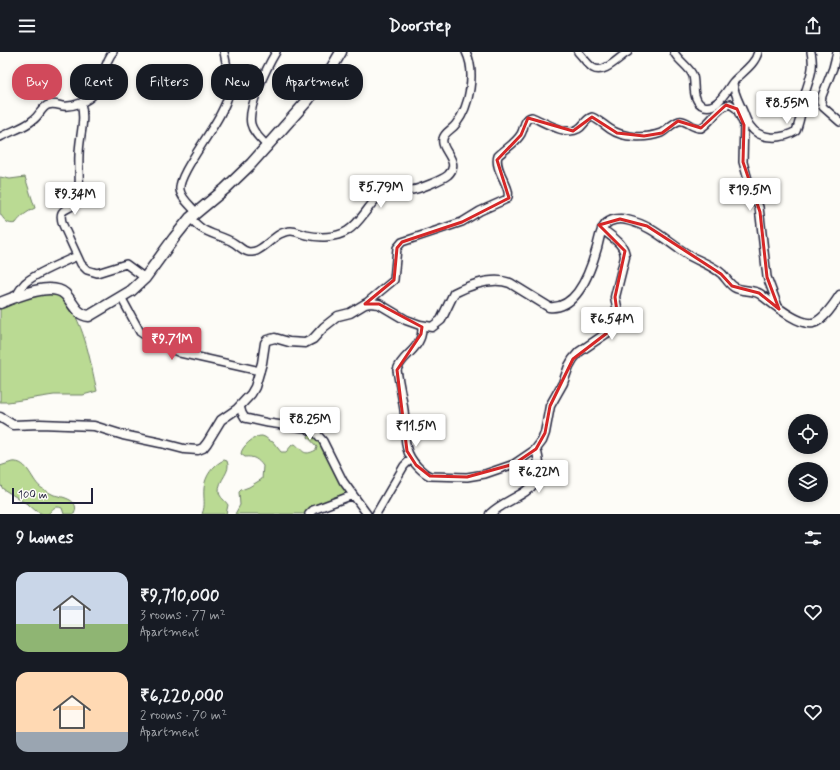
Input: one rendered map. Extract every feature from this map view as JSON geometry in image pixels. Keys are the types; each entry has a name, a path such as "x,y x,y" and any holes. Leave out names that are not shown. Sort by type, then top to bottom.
{"highway":[{"path":"0,303 16,296 41,290 53,289 61,291 80,313 85,316 89,316 137,286 145,278 164,250 193,215 225,189 268,147 317,90 332,69 341,52"}],"main road":[{"path":"0,417 13,425 40,424 94,426 123,435 192,451 198,450 203,448 221,420 240,406 251,394 260,371 265,343 267,340 275,338 305,343 313,339 324,327 338,316 356,310 365,304 370,303 379,304 406,320 422,326 432,327 441,320 454,293 479,284 496,280 503,280 510,283 549,307 555,307 574,297 584,284 596,252 602,229 609,221 620,219 648,226 721,274 732,286 739,290 759,293 779,309 806,322 812,323 818,320 840,295"},
{"path":"490,514 496,509 520,496 533,486 539,474 539,457 536,449 542,441 545,432 550,406 563,383 569,366 579,352 607,333 618,319 615,296 625,257 625,251 622,245 602,229"}],"street":[{"path":"0,136 32,121 47,105 53,104 68,106 81,102 92,96 97,90 108,59 113,52"},
{"path":"224,52 229,82 227,100 215,124 185,173 180,184 180,192 201,228 228,239 244,250 251,252 257,251 274,237 286,232 293,231 308,235 324,236 346,232 359,221 382,194 395,189 410,190 421,188 447,176 451,171 452,165 449,154 442,141 446,133 454,127 460,119 468,97 471,69 466,52"},
{"path":"268,147 254,132 251,125 251,119 257,90 266,69 276,52"},
{"path":"578,52 592,67 598,70 609,66 620,56 628,52"},
{"path":"674,52 693,76 695,97 701,105 705,107 715,104 721,98 733,82 755,60 758,52"},
{"path":"733,82 737,100 743,110 750,128 760,134 776,137 786,136 796,130 800,122 805,93 813,68 811,52"},
{"path":"837,52 822,102 827,111 840,122"},
{"path":"721,98 732,98 737,100"},
{"path":"81,102 83,122 79,153 78,195 75,204 64,209 62,212 63,225 84,268 94,272 101,272 126,264 145,278"},
{"path":"365,304 394,280 396,276 398,248 402,242 467,220 476,213 507,199 509,192 501,175 497,160 498,156 521,135 525,121 528,118 532,117 556,128 573,131 578,129 588,118 592,117 617,133 644,136 662,133 678,121 682,121 693,127 701,128 708,124 723,107 730,104 737,109 744,125"},
{"path":"743,110 743,162 760,212 769,284 779,309"},
{"path":"16,296 25,283 51,268 77,256"},
{"path":"121,297 140,332 153,341 180,354 260,371"},
{"path":"422,326 420,340 399,364 397,370 404,412 407,451 411,459 425,474 430,476 478,476 514,464 536,449"},
{"path":"240,406 245,418 305,428 316,433 323,440 340,476 367,514"},
{"path":"376,514 404,466 411,459"},
{"path":"309,514 313,510 353,495"}],"highlighted area":[{"path":"726,105 737,109 744,125 743,162 760,212 767,277 779,309 759,293 732,286 721,274 647,226 620,219 599,225 625,251 615,297 618,319 607,333 573,359 550,406 545,433 536,449 514,464 467,477 430,476 416,465 407,451 397,370 421,334 422,327 379,304 365,304 394,280 397,248 402,242 462,222 509,198 497,160 521,135 528,118 573,131 592,117 617,133 644,136 662,133 678,121 701,128"}],"green space":[{"path":"0,177 10,179 25,177 35,208 24,214 16,223 13,224 4,220 0,213"},
{"path":"48,292 60,296 75,315 89,353 97,391 83,395 54,395 0,402 0,307"},
{"path":"311,435 319,442 325,451 334,472 346,492 344,495 307,511 306,514 235,514 240,505 239,492 262,479 263,466 255,458 245,457 241,454 243,448 252,439 262,436 273,442 281,452 286,452 292,445 295,444 304,452 308,453 316,450 317,447 308,437"},
{"path":"224,460 227,461 228,469 219,487 219,492 220,496 228,505 226,514 202,514 204,508 204,488 206,479 213,468"},
{"path":"12,462 22,464 35,482 43,489 73,502 76,509 74,514 64,514 62,508 57,507 48,514 43,514 3,489 0,484 0,466"}]}
